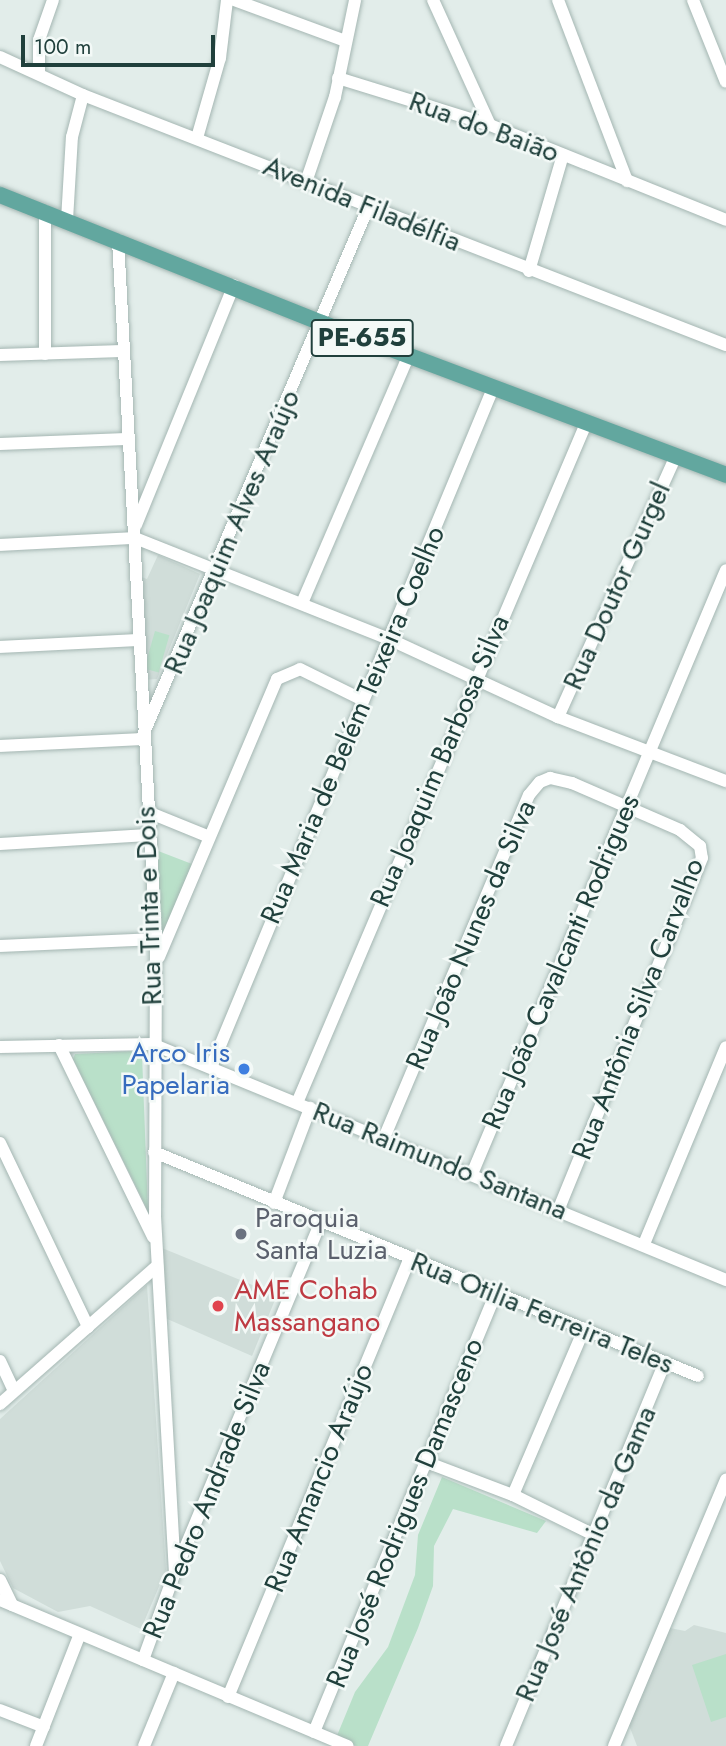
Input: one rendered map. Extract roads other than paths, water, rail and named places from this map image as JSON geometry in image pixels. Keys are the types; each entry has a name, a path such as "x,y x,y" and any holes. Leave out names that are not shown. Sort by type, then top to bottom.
{"main road":[{"name":"PE-655","path":"0,195 234,285 322,323 726,475"}],"street":[{"path":"39,73 39,40 53,0"},
{"path":"197,138 220,58 227,0"},
{"path":"234,0 343,40"},
{"path":"306,182 338,78 343,40 355,0"},
{"path":"433,0 490,125"},
{"path":"558,0 628,181"},
{"path":"693,0 726,82"},
{"name":"Avenida Filadélfia","path":"0,57 83,95 529,271 726,345"},
{"name":"Rua do Baião","path":"338,78 490,125 726,220"},
{"path":"67,220 72,137 83,95"},
{"path":"529,271 563,155"},
{"name":"Rua Joaquim Alves Araújo","path":"142,739 191,631 215,566 322,323 368,208"},
{"path":"45,211 45,354"},
{"name":"Rua Trinta e Dois","path":"118,240 126,439 135,532 142,739 156,939 152,1044 156,1244 175,1572"},
{"path":"135,532 234,285"},
{"path":"0,355 122,351"},
{"path":"302,603 409,354"},
{"name":"Rua Maria de Belém Teixeira Coelho","path":"212,1065 494,386"},
{"name":"Rua Joaquim Barbosa Silva","path":"274,1203 304,1105 474,680 587,421"},
{"path":"0,444 126,439"},
{"name":"Rua Doutor Gurgel","path":"558,717 677,456"},
{"path":"0,545 135,532 389,639 558,717 648,749 726,781"},
{"name":"Rua João Cavalcanti Rodrigues","path":"472,1174 627,810 648,749 726,570"},
{"path":"0,647 137,640"},
{"path":"154,970 207,836 281,674 300,669 363,700"},
{"path":"0,746 142,739"},
{"name":"Rua João Nunes da Silva","path":"384,1138 533,789 540,782 558,779 627,810"},
{"name":"Rua Antônia Silva Carvalho","path":"558,1210 702,858 694,839 627,810"},
{"path":"148,812 207,836"},
{"path":"0,844 148,835"},
{"path":"0,946 156,939"},
{"name":"Rua Raimundo Santana","path":"0,1047 152,1044 212,1065 726,1280"},
{"path":"60,1045 156,1244"},
{"path":"644,1244 726,1047"},
{"path":"0,1143 88,1327"},
{"name":"Rua Otilia Ferreira Teles","path":"154,1152 320,1223 698,1376"},
{"name":"Rua Pedro Andrade Silva","path":"143,1660 175,1572 320,1223"},
{"name":"Rua Amancio Araújo","path":"228,1697 409,1259"},
{"path":"0,1404 157,1266"},
{"name":"Rua José Rodrigues Damasceno","path":"314,1732 495,1294"},
{"path":"513,1495 584,1329"},
{"path":"0,1361 14,1391"},
{"name":"Rua José Antônio da Gama","path":"506,1746 596,1536 665,1362"},
{"path":"426,1462 513,1495 596,1536"},
{"path":"614,1746 725,1487"},
{"path":"0,1580 6,1602 348,1746"},
{"path":"36,1746 80,1634"},
{"path":"144,1746 174,1673"},
{"path":"0,1710 44,1727"}],"place":[{"name":"Arco Iris Papelaria","path":"244,1069"},
{"name":"Paroquia Santa Luzia","path":"241,1234"},
{"name":"AME Cohab Massangano","path":"218,1306"}]}
